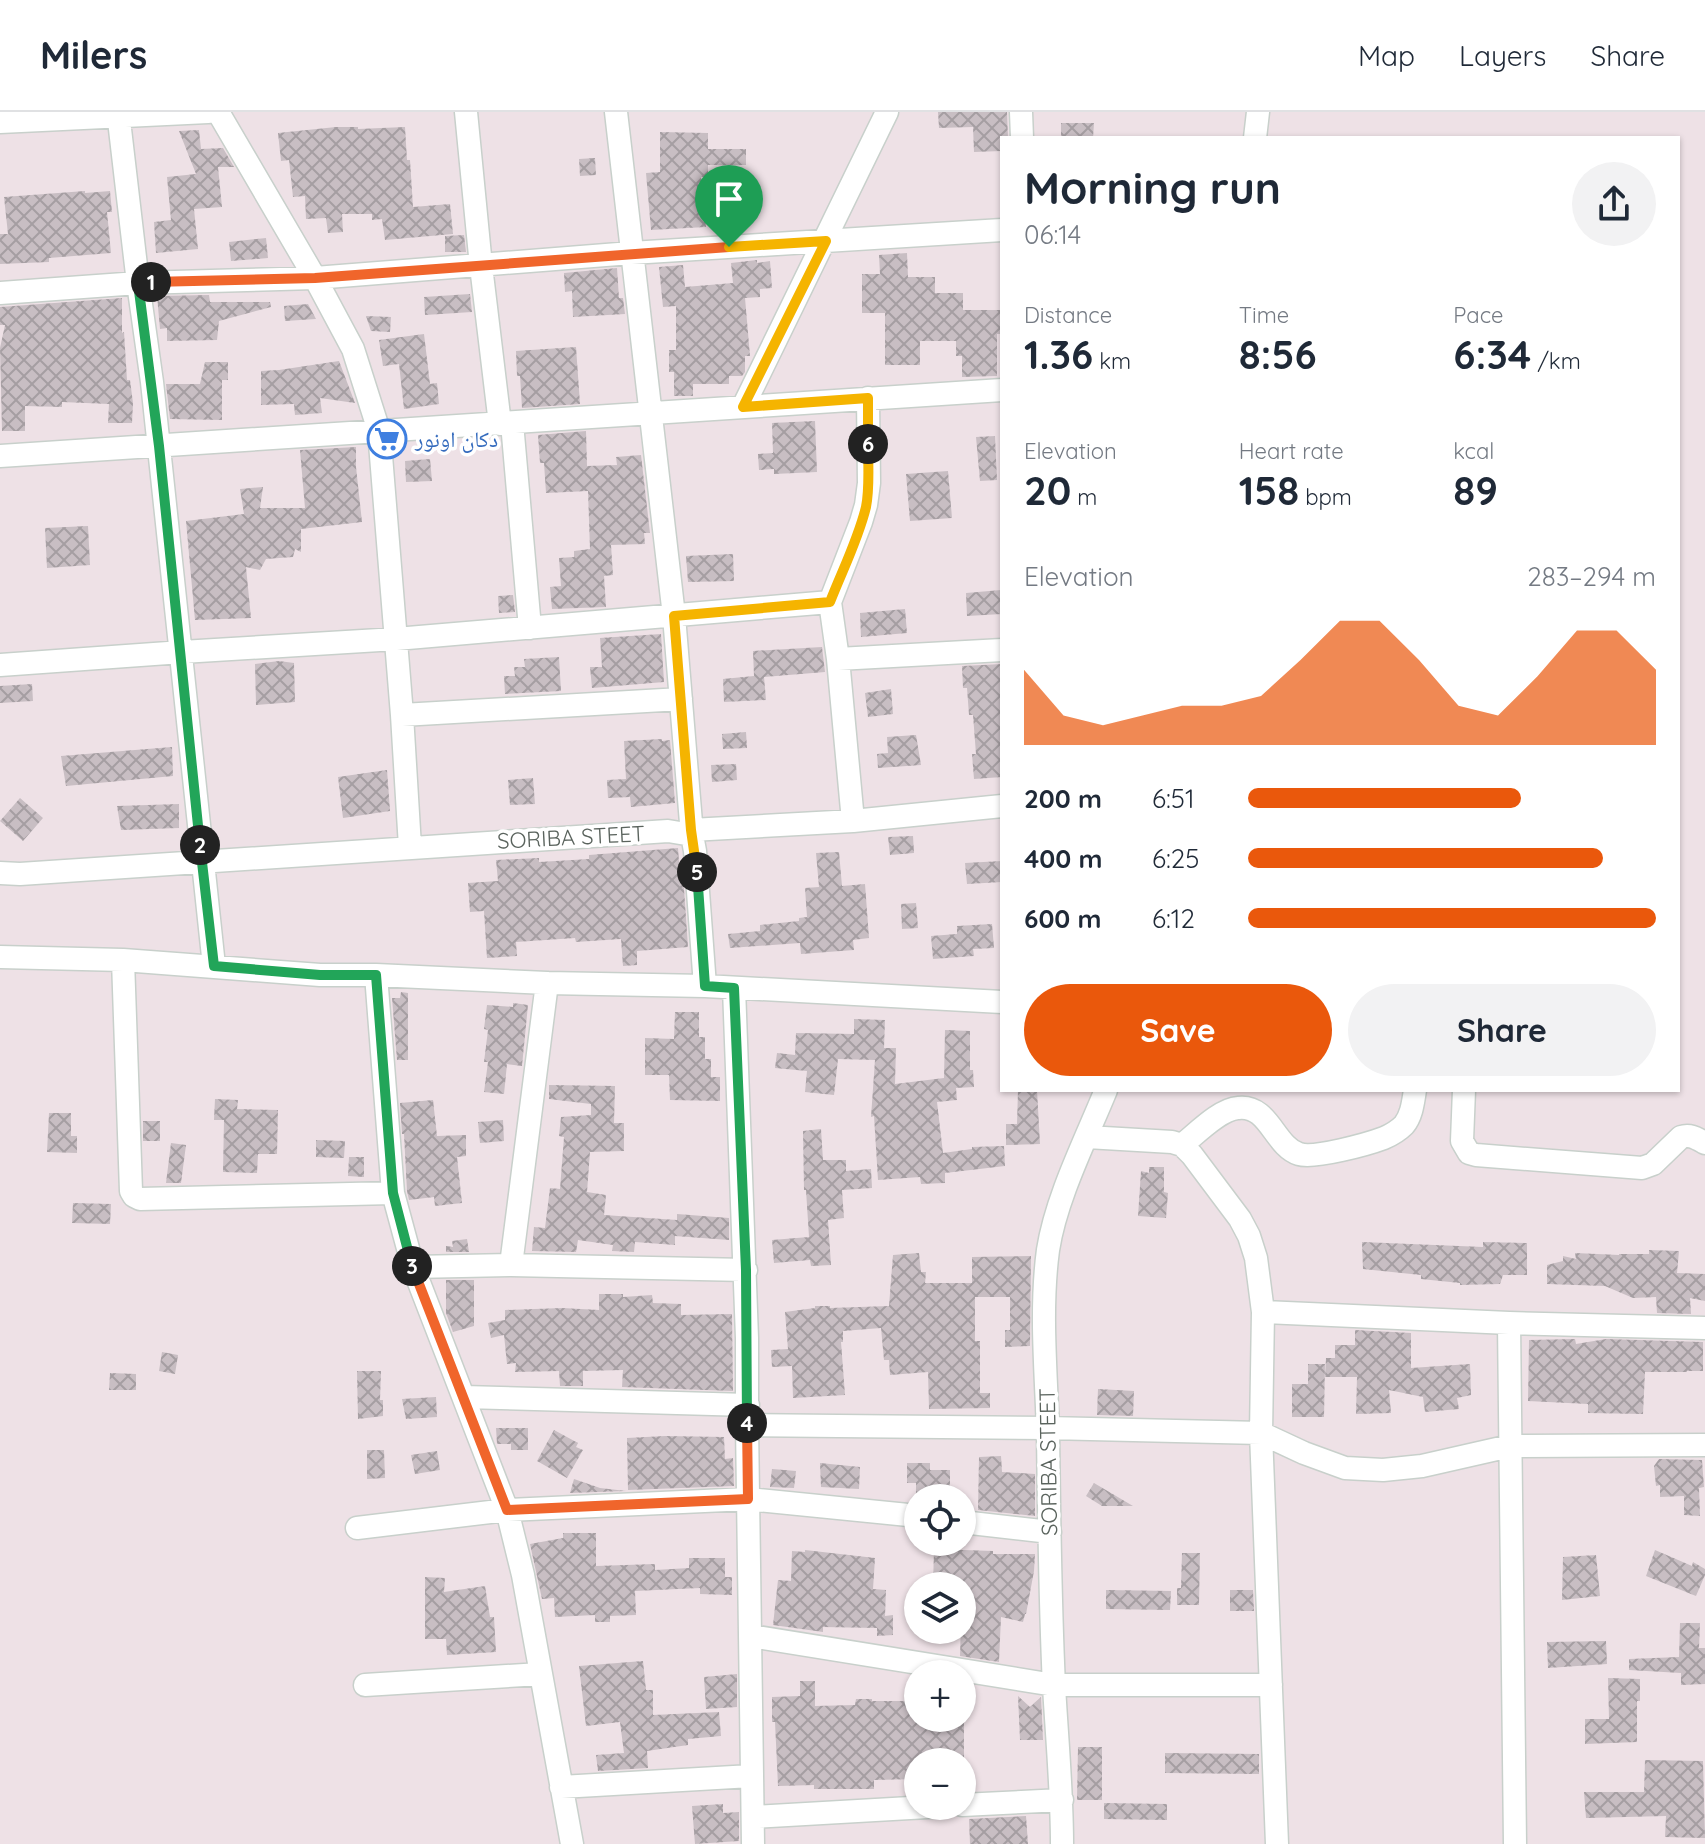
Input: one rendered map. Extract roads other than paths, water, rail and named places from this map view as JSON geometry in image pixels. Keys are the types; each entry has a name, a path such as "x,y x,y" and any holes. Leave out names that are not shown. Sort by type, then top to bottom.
{"street":[{"path":"0,122 208,112"},
{"path":"218,112 353,349 379,431 410,847"},
{"path":"466,112 481,266 506,424 530,628"},
{"path":"616,112 674,616 705,986"},
{"path":"743,407 887,112"},
{"path":"1021,112 1022,136"},
{"path":"1255,136 1258,112"},
{"path":"119,115 182,652 214,966"},
{"path":"0,293 138,283 315,278 631,253 1000,230"},
{"path":"0,456 1000,390"},
{"path":"853,821 830,602 866,505 869,483 868,398"},
{"path":"0,665 396,639 830,602"},
{"path":"838,659 1000,650"},
{"path":"402,715 681,699"},
{"name":"SORIBA STEET","path":"0,873 668,831 692,832 853,821 1000,806"},
{"path":"0,957 123,960 320,975 705,986 1000,1002"},
{"path":"123,960 131,1191 134,1196 140,1199 393,1193"},
{"path":"376,975 393,1193 413,1267 507,1510 523,1575 572,1844"},
{"path":"511,1265 547,983"},
{"path":"734,988 746,1270 753,1844"},
{"name":"SORIBA STEET","path":"1062,1844 1054,1685 1044,1321 1049,1249 1058,1209 1105,1092"},
{"path":"1182,1145 1226,1110 1239,1107 1260,1115 1289,1149 1299,1154 1323,1154 1383,1139 1397,1132 1407,1121 1415,1092"},
{"path":"1464,1092 1462,1141 1469,1153 1476,1155 1642,1168 1653,1164 1686,1135 1705,1143"},
{"path":"1087,1137 1182,1145 1230,1206 1249,1236 1256,1258 1263,1312 1261,1433 1277,1844"},
{"path":"413,1267 511,1265 746,1270"},
{"path":"1263,1312 1705,1328"},
{"path":"1509,1323 1515,1844"},
{"path":"464,1397 747,1415 1048,1428 1261,1433 1345,1468 1383,1470 1422,1466 1510,1446 1705,1445"},
{"path":"357,1528 507,1510 748,1499 904,1515"},
{"path":"976,1524 1050,1532"},
{"path":"751,1636 1054,1685 1271,1685"},
{"path":"365,1685 540,1674"},
{"path":"561,1787 751,1776"},
{"path":"976,1804 1062,1800"},
{"path":"753,1817 904,1808"}],"place":[{"name":"دكان اونور","path":"387,439"}]}
